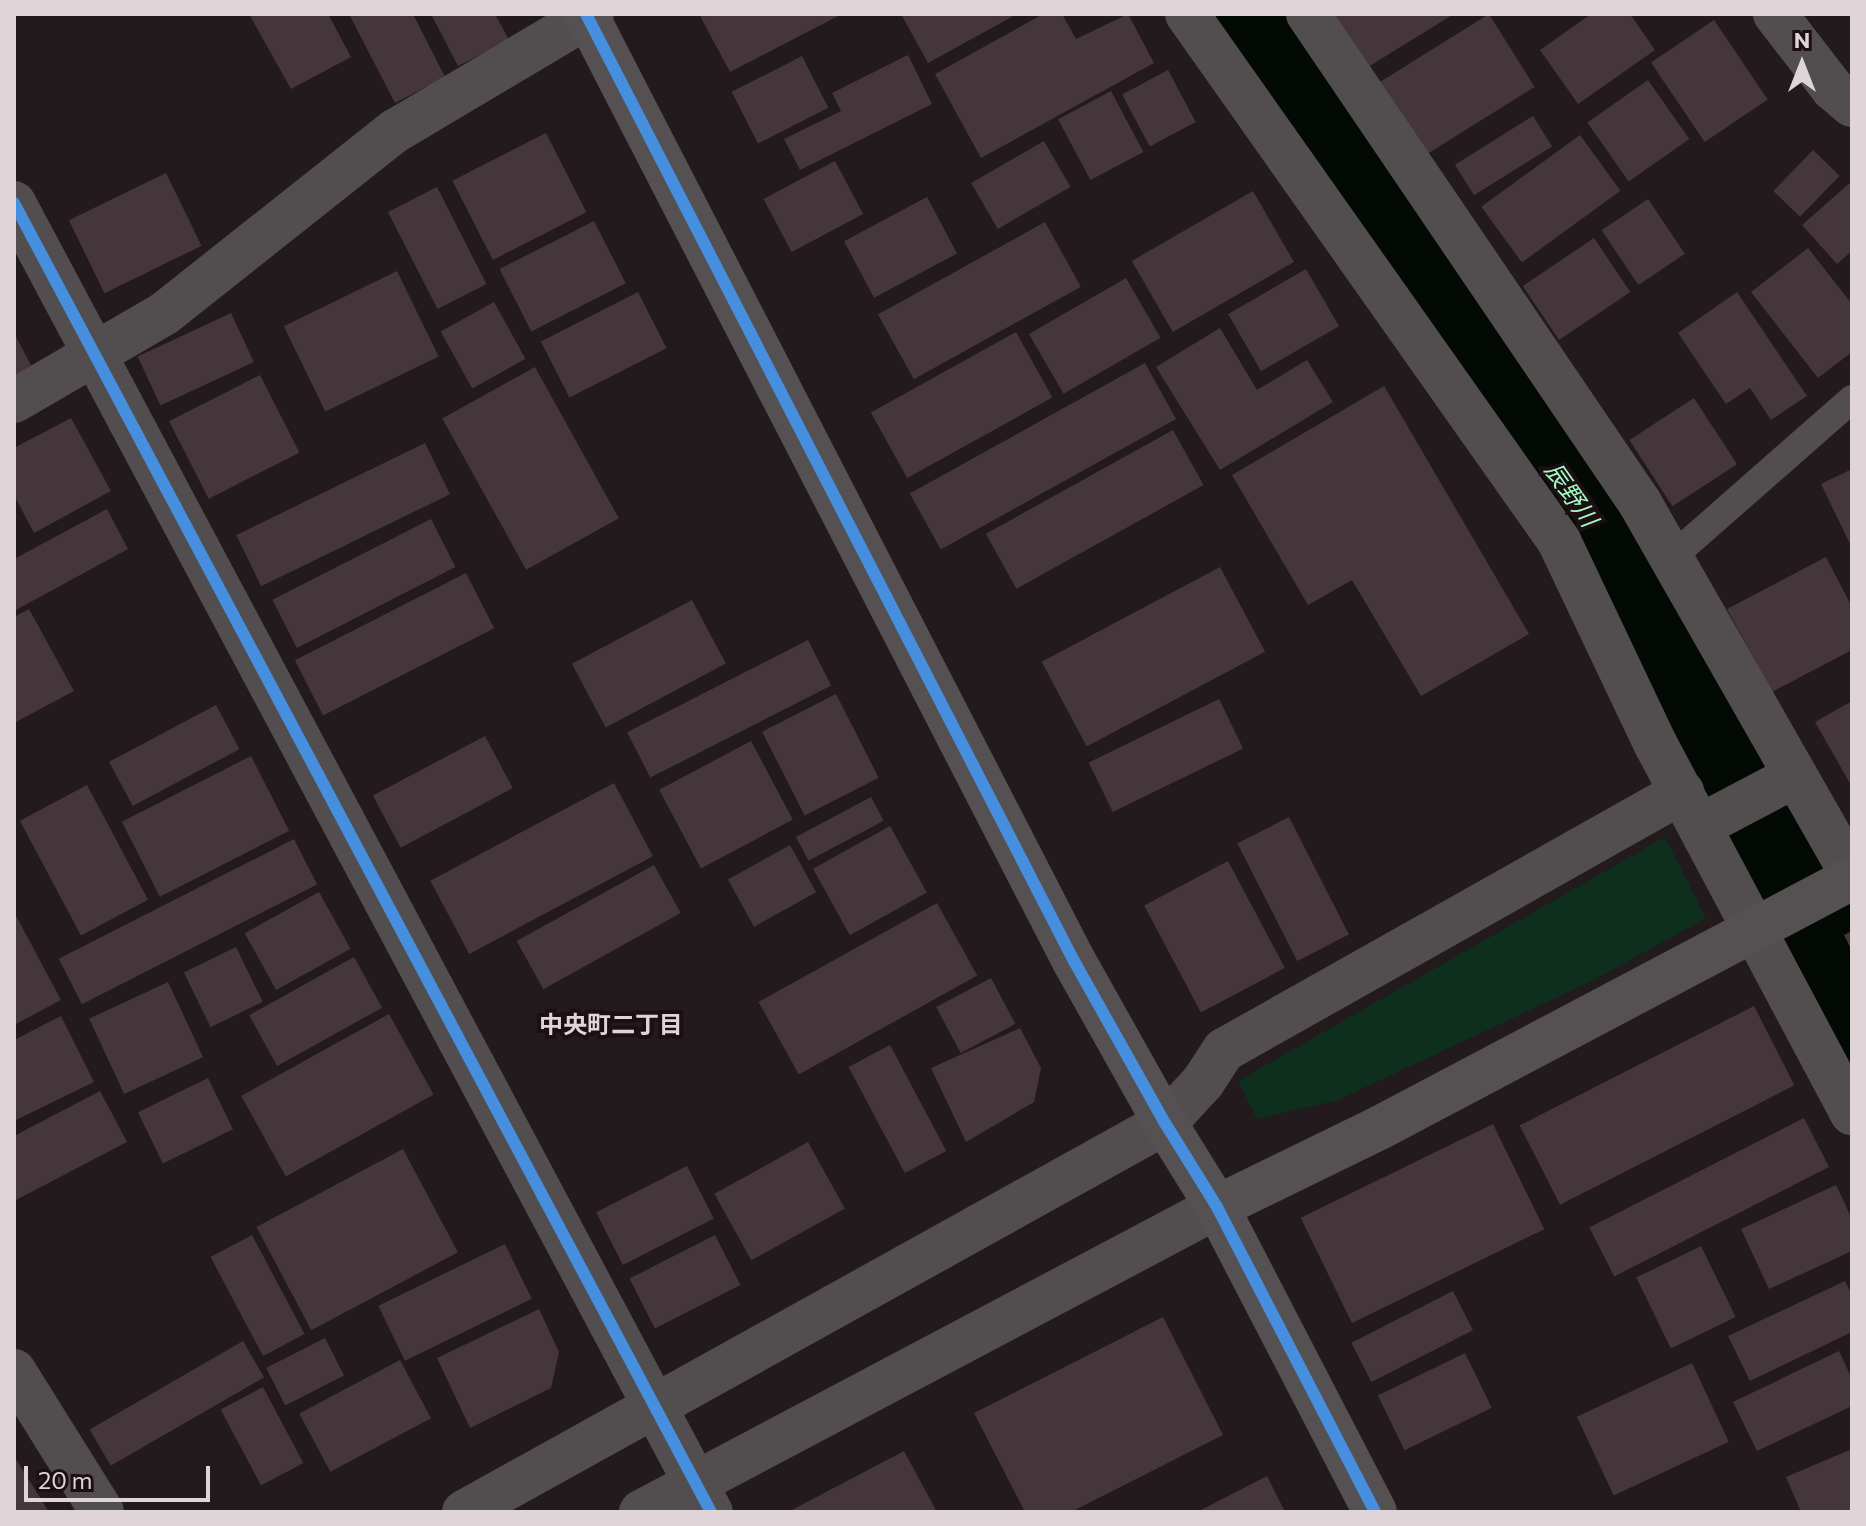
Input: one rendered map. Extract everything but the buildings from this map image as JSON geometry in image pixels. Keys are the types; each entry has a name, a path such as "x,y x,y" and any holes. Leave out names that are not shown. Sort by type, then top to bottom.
{"street":[{"path":"1187,14 1559,541 1656,745 1702,811 1768,924 1852,1113"},
{"path":"641,1512 703,1497 1217,1207 1381,1127 1841,883 1640,503 1308,14"},
{"path":"1775,14 1833,89 1852,105"},
{"path":"14,401 165,313 395,131 588,15 1060,934 1165,1123 1217,1207 1375,1512"},
{"path":"14,203 703,1497"},
{"path":"464,1512 1165,1123 1203,1082 1224,1050 1702,811 1786,782"},
{"path":"14,1371 102,1512"}],"lane":[{"path":"1671,558 1852,399"}],"green space":[{"path":"1665,837 1706,918 1592,981 1338,1100 1257,1119 1238,1081"}],"waterway":[{"name":"辰野川","path":"1239,14 1611,551 1852,1006"}],"cycle path":[{"path":"586,14 1074,961 1165,1123 1217,1207 1375,1512"},
{"path":"14,203 711,1512"}],"district":[{"name":"中央町二丁目","path":"611,1024"}]}
